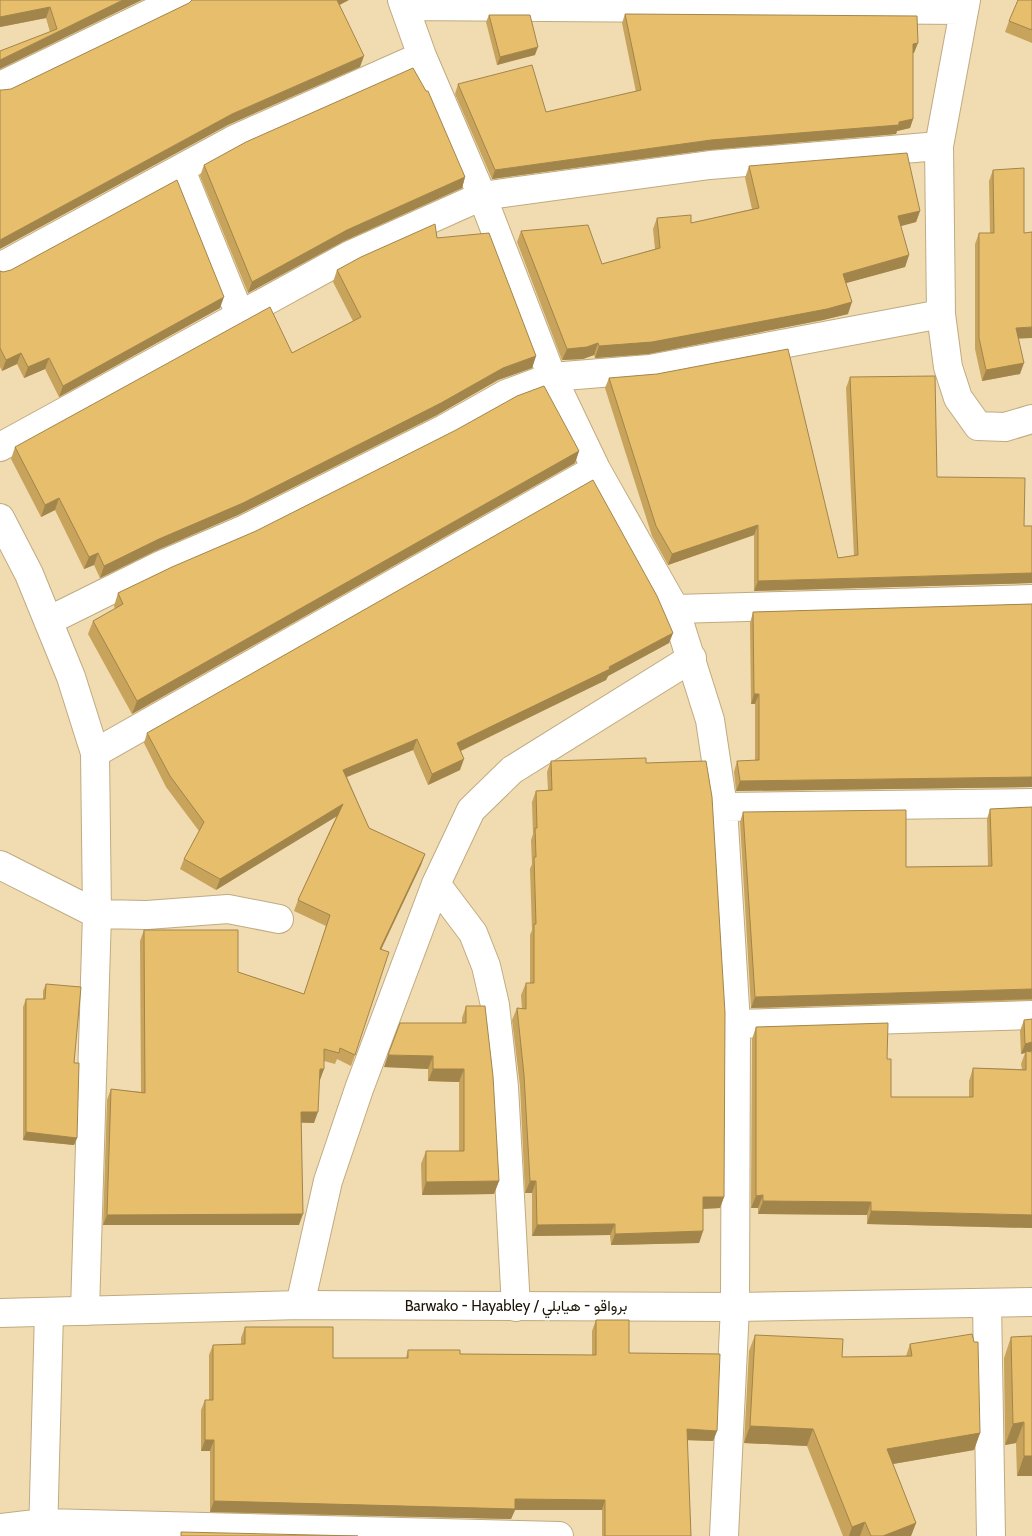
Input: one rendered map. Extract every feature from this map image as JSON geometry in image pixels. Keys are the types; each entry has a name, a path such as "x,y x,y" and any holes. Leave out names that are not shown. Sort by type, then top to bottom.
{"street":[{"path":"0,86 178,0"},
{"path":"724,1536 734,1307 736,1024 723,807 710,720 675,609 596,469 552,377 482,196 422,56 403,3 964,5 939,146 941,314 948,367 958,398 978,426 1005,428 1032,418"},
{"path":"0,267 235,139 422,56"},
{"path":"0,447 350,255 482,196 710,166 939,146"},
{"path":"181,170 240,316"},
{"path":"48,620 270,517 444,429 506,394 552,377 650,369 941,314"},
{"path":"95,754 596,469"},
{"path":"0,518 29,574 72,677 95,754 97,914 85,1311"},
{"path":"675,609 1032,600"},
{"path":"300,1305 328,1181 359,1089 436,884 471,810 512,770 692,658"},
{"path":"723,807 1032,803"},
{"path":"0,865 97,914 147,916 228,909 279,919"},
{"path":"436,884 473,932 486,966 495,1005 504,1087 516,1307"},
{"path":"736,1024 1032,1015"},
{"name":"Barwako - Hayabley / برواقو - هيابلي","path":"0,1313 300,1305 734,1307 1032,1302"},
{"path":"987,1303 991,1536"},
{"path":"44,1530 49,1312"},
{"path":"0,1528 559,1536"}],"building":[{"path":"0,0 123,0 0,60 0,51 57,29 50,7 0,17"},
{"path":"192,0 337,0 364,56 232,114 0,240 0,90 11,89"},
{"path":"1018,0 1032,0 1032,30 1009,21"},
{"path":"625,14 917,16 918,43 913,44 913,119 899,122 899,125 711,140 495,170 458,84 532,65 546,112 641,90"},
{"path":"489,15 530,15 538,47 500,57"},
{"path":"413,68 426,91 428,91 465,177 347,230 252,282 204,165 246,142"},
{"path":"907,153 920,211 898,216 909,255 843,274 852,302 827,309 652,342 599,346 598,343 587,347 567,349 521,231 588,225 602,264 660,248 657,218 691,215 691,223 759,208 749,166"},
{"path":"1024,168 1024,233 1032,232 1032,327 1016,328 1024,363 986,370 979,338 979,233 994,233 993,170"},
{"path":"177,180 224,297 63,386 49,358 28,367 21,353 6,360 0,348 0,271 11,270"},
{"path":"435,224 437,238 489,233 536,356 503,368 441,403 243,503 159,539 104,566 98,553 89,557 59,498 45,505 15,447 270,307 292,353 361,317 337,270 361,257"},
{"path":"788,349 838,558 858,555 850,377 935,376 937,477 1025,478 1024,526 1032,526 1032,573 758,581 758,525 672,554 656,526 609,378 657,374"},
{"path":"544,386 579,451 137,701 93,621 123,604 118,593 172,567 256,531 456,430 517,396"},
{"path":"593,480 657,596 673,633 609,667 610,669 457,743 464,759 432,774 417,739 343,770 369,828 425,854 380,949 389,952 355,1055 340,1048 339,1053 324,1049 324,1069 320,1069 318,1112 301,1112 303,1214 107,1215 111,1089 145,1093 144,930 238,930 238,972 304,994 330,915 298,900 343,804 220,879 184,859 204,822 170,776 147,733"},
{"path":"1032,604 1032,777 740,781 737,761 759,760 759,694 754,694 753,612"},
{"path":"646,758 646,763 706,761 712,797 725,1013 724,1197 703,1197 703,1231 615,1234 615,1224 537,1225 536,1181 530,1181 524,1075 517,1008 526,1009 526,983 534,983 536,791 552,790 551,761"},
{"path":"1032,807 1032,989 755,997 743,812 906,810 906,867 992,866 990,809"},
{"path":"46,984 81,987 74,1063 79,1063 77,1138 26,1132 26,999 45,999"},
{"path":"466,1006 485,1006 493,1076 499,1181 426,1182 426,1151 464,1151 464,1069 433,1069 433,1056 388,1055 400,1023 466,1023"},
{"path":"1032,1019 1032,1042 1025,1044 1024,1020"},
{"path":"888,1023 887,1059 891,1059 891,1097 973,1097 973,1068 1026,1070 1026,1051 1032,1052 1032,1215 871,1211 871,1202 763,1201 763,1195 756,1196 756,1027"},
{"path":"596,1320 629,1320 629,1353 720,1354 717,1431 687,1429 691,1536 605,1536 605,1500 515,1499 515,1509 214,1501 214,1440 205,1440 205,1400 213,1400 213,1345 245,1344 245,1327 333,1327 333,1358 408,1358 408,1350 460,1350 460,1354 596,1355"},
{"path":"972,1334 974,1342 978,1342 980,1433 887,1449 916,1523 883,1536 871,1536 865,1522 852,1527 813,1429 750,1426 755,1335 843,1339 842,1357 912,1356 910,1344"},
{"path":"1032,1336 1032,1456 1024,1456 1024,1422 1013,1424 1011,1337"},
{"path":"181,1532 358,1536 181,1536"}]}
